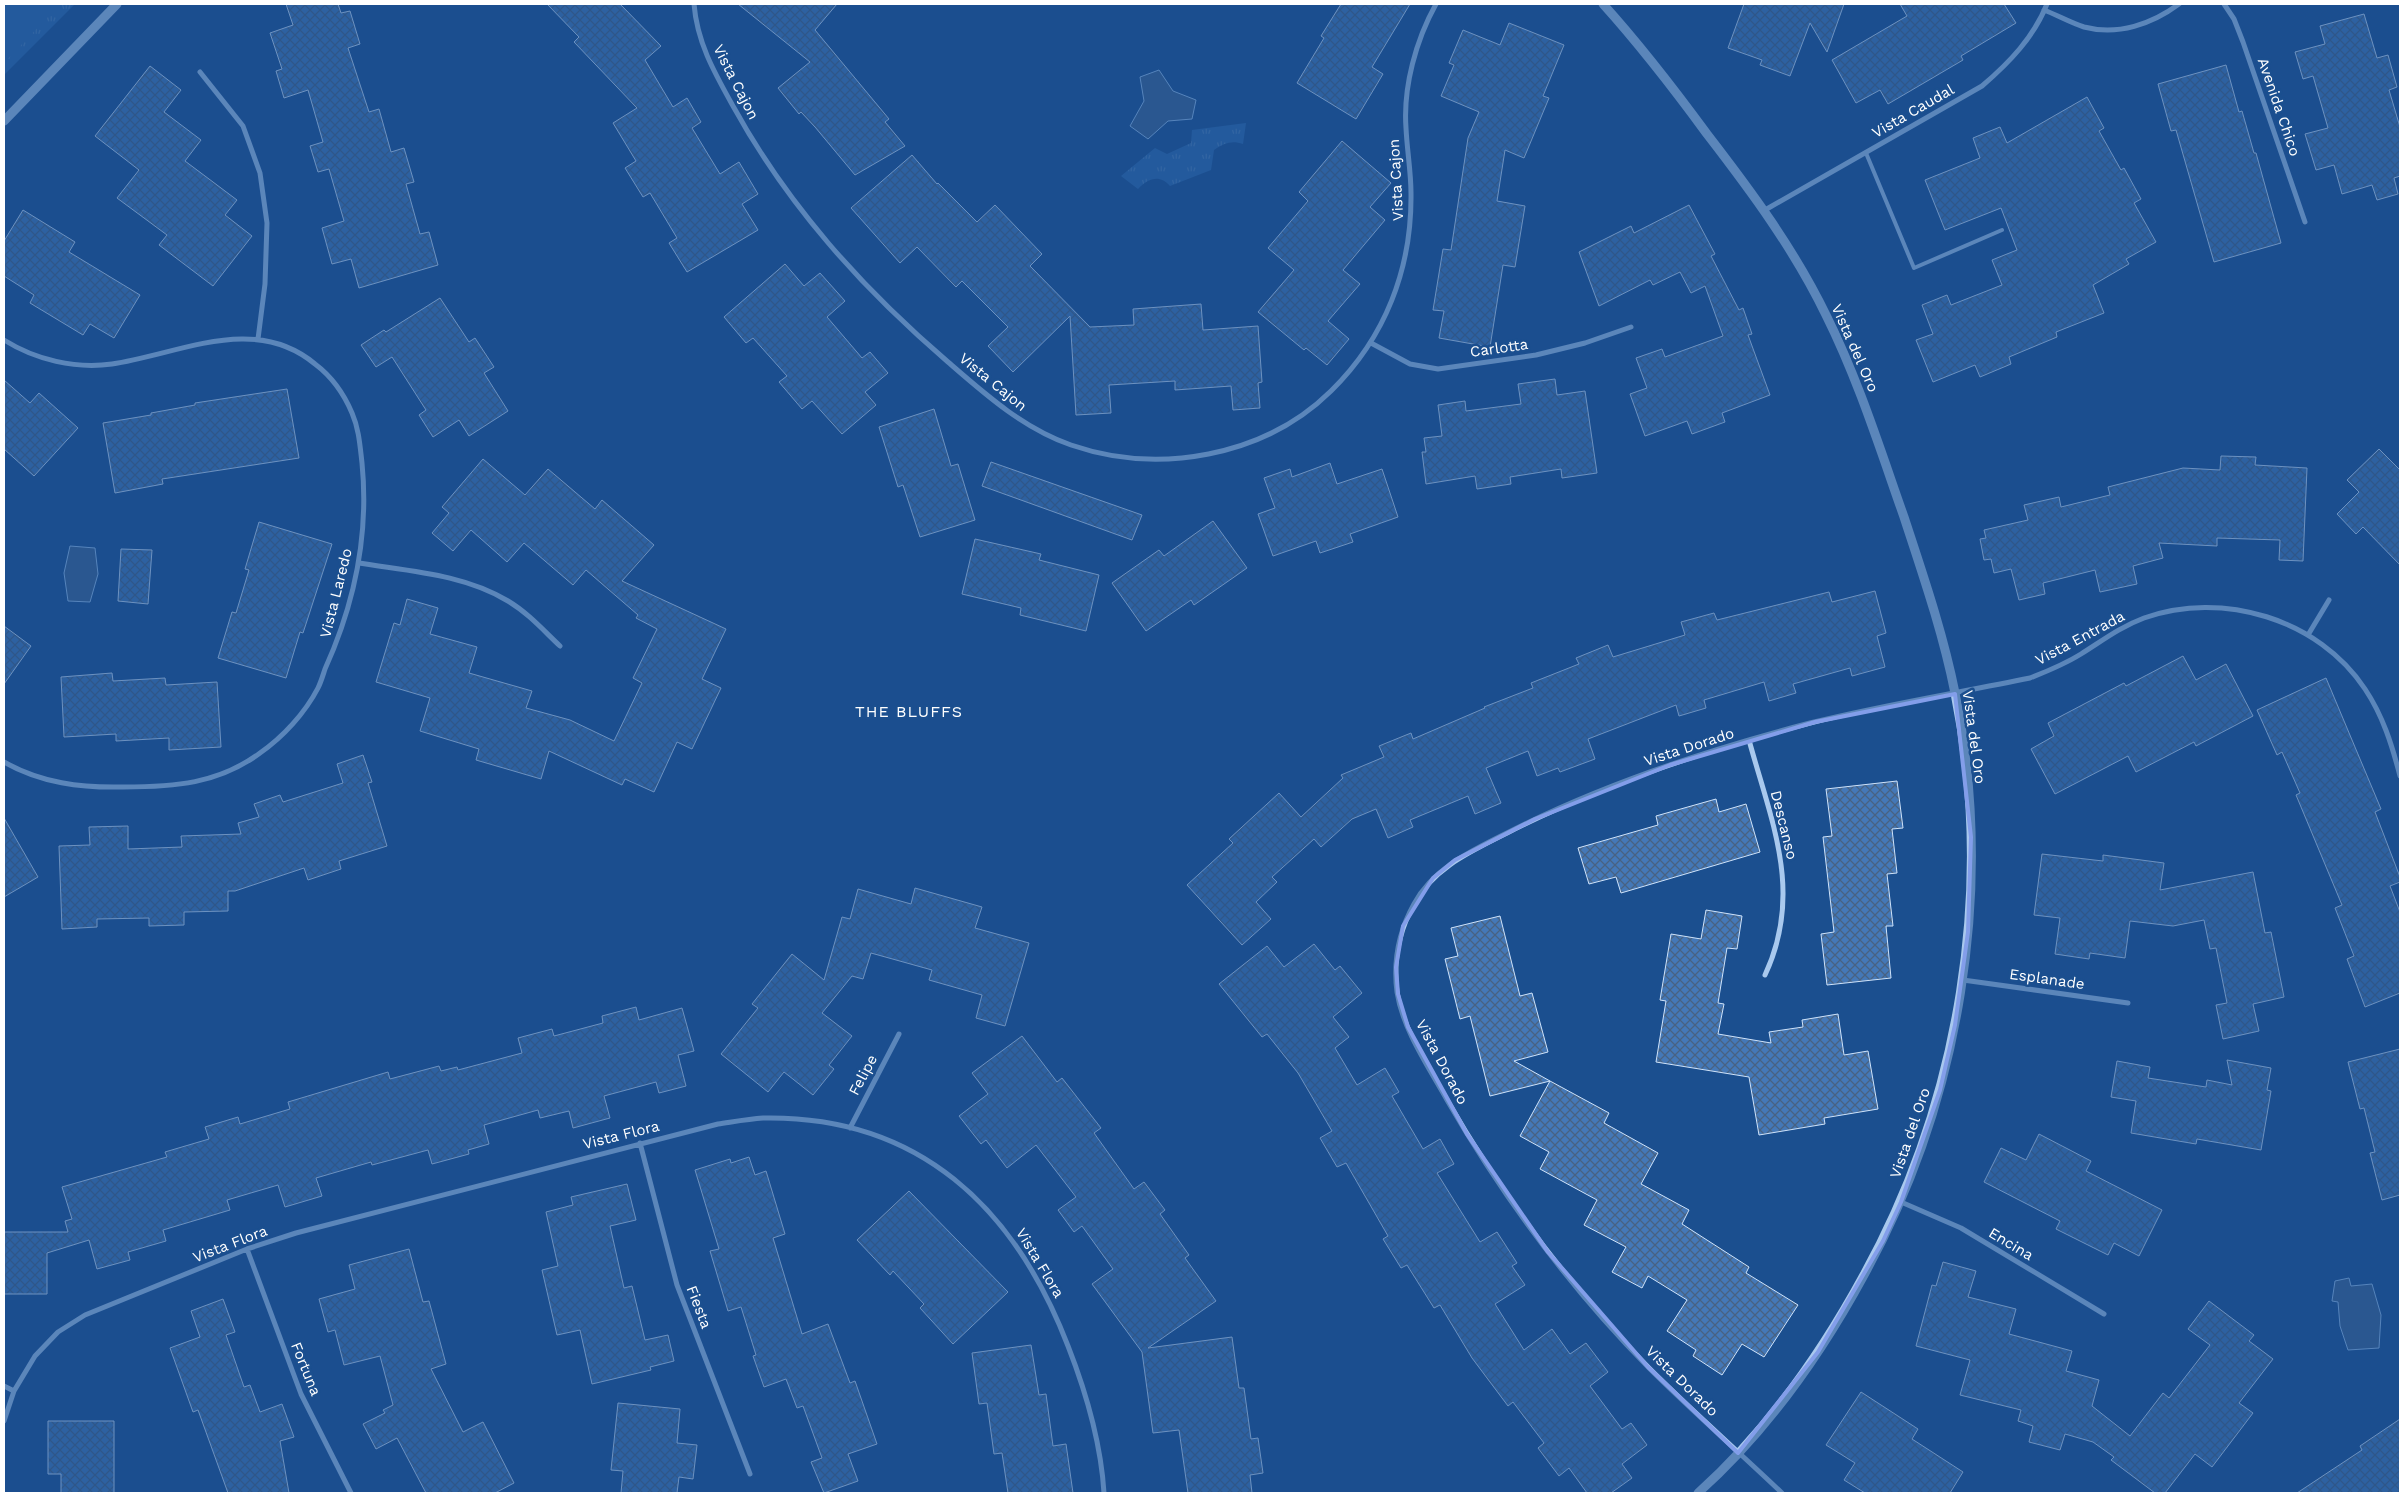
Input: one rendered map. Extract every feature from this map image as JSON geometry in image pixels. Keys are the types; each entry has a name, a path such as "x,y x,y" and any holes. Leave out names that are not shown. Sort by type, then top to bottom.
{"street":[{"path":"4,121 117,4"},
{"name":"Vista Cajon","path":"694,4 696,24 711,66 746,129 772,170 818,233 863,284 898,318 1001,408 1034,429 1070,445 1109,455 1148,460 1188,458 1226,450 1263,437 1298,417 1329,393 1356,364 1371,343 1390,308 1403,270 1410,231 1411,207 1405,124 1408,84 1418,45 1436,4"},
{"name":"Vista del Oro","path":"1602,4 1666,79 1765,210 1796,259 1827,316 1868,413 1934,608 1955,694 1967,779 1971,836 1968,932 1955,1025 1940,1090 1901,1202 1883,1241 1842,1316 1794,1387 1738,1453 1698,1493"},
{"name":"Vista Caudal","path":"1765,210 1982,86 2011,59 2030,36 2047,4"},
{"path":"2044,10 2084,27 2108,30 2132,28 2156,19 2179,4"},
{"name":"Avenida Chico","path":"2224,4 2234,19 2243,42 2305,222"},
{"path":"200,72 243,126 260,173 267,223 265,284 258,339"},
{"name":"Carlotta","path":"1371,343 1410,364 1438,369 1536,355 1585,343 1631,327"},
{"name":"Vista Laredo","path":"4,340 18,349 42,358 76,365 112,364 225,338 258,339 288,347 315,363 337,386 352,413 360,437 364,483 359,563 349,606 336,648 318,688 291,726 260,753 236,768 209,779 171,787 92,788 60,783 25,774 4,762"},
{"path":"359,563 470,583 507,600 532,618 560,646"},
{"path":"2308,635 2329,600"},
{"name":"Vista Entrada","path":"1955,694 2030,678 2058,667 2116,630 2144,618 2173,610 2213,607 2242,610 2281,621 2308,635 2339,659 2365,688 2384,723 2400,776"},
{"name":"Vista Dorado","path":"1738,1453 1648,1367 1593,1308 1548,1252 1506,1194 1467,1134 1408,1027 1398,994 1396,967 1403,926 1416,901 1433,878 1455,860 1535,819 1605,789 1749,740 1814,722 1955,694"},
{"name":"Descanso","path":"1749,740 1782,865 1784,898 1780,931 1765,975"},
{"name":"Esplanade","path":"1962,980 2128,1003"},
{"name":"Felipe","path":"850,1128 899,1034"},
{"name":"Vista Flora","path":"4,1421 14,1391 35,1356 58,1332 85,1315 247,1249 345,1219 718,1124 762,1118 806,1120 850,1128 894,1143 935,1165 972,1193 1009,1235 1030,1265 1052,1308 1078,1371 1093,1428 1104,1493"},
{"name":"Fiesta","path":"640,1143 677,1285 750,1474"},
{"name":"Encina","path":"1901,1202 1962,1228 2104,1314"},
{"name":"Fortuna","path":"247,1249 301,1394 351,1493"},
{"path":"4,1386 14,1391"},
{"path":"1738,1453 1782,1493"}],"lane":[{"path":"1866,152 1914,268 2002,230"}],"highlighted area":[{"path":"1955,694 1971,837 1968,932 1955,1025 1940,1090 1901,1202 1883,1241 1818,1352 1738,1453 1648,1367 1548,1252 1467,1134 1408,1027 1398,994 1396,967 1403,926 1433,878 1455,860 1535,819 1670,765 1815,722"}],"green space":[{"path":"4,4 75,4 4,75"},
{"path":"4,4 60,4 4,63"},
{"path":"1246,123 1243,144 1228,143 1214,150 1211,170 1170,186 1162,180 1150,180 1138,189 1121,176 1155,148 1167,154 1191,143 1192,130"}],"shaded area":[{"path":"1159,70 1173,91 1196,100 1192,119 1168,121 1148,139 1130,126 1144,101 1140,77"},
{"path":"70,546 95,548 98,574 90,602 68,601 64,573"},
{"path":"2349,1278 2351,1286 2372,1284 2381,1315 2379,1348 2348,1350 2340,1326 2338,1302 2332,1301 2335,1281"}],"building":[{"path":"286,4 338,4 341,13 350,11 360,44 348,48 369,112 379,109 391,152 404,148 414,182 406,184 420,234 429,232 438,265 359,288 351,259 332,264 322,228 344,221 329,169 318,172 310,146 323,142 308,90 284,98 276,71 282,69 270,33 293,25"},
{"path":"547,4 620,4 661,46 645,60 673,107 687,98 701,122 692,128 720,174 739,162 758,194 742,204 758,230 687,272 669,243 677,238 650,193 643,197 625,168 636,161 613,123 637,108 574,42 579,37"},
{"path":"738,4 837,4 815,30 889,119 885,122 905,146 855,175 815,127 801,112 799,114 778,88 810,62"},
{"path":"1341,4 1410,4 1372,67 1383,74 1356,119 1297,83 1324,38 1321,36"},
{"path":"1744,4 1844,4 1827,52 1810,23 1790,76 1760,65 1762,60 1728,48"},
{"path":"1900,4 2004,4 2016,23 1961,56 1963,60 1888,104 1880,90 1856,103 1832,60 1907,16"},
{"path":"2364,14 2377,58 2388,55 2397,87 2389,90 2400,127 2400,176 2394,178 2398,194 2377,200 2372,185 2342,194 2334,165 2316,170 2305,134 2328,128 2313,76 2303,79 2295,52 2325,44 2320,26"},
{"path":"1509,23 1564,45 1543,96 1549,98 1524,158 1505,150 1497,201 1525,206 1515,267 1503,265 1490,347 1439,338 1444,311 1433,310 1443,249 1451,250 1468,138 1479,112 1441,96 1454,65 1449,63 1463,30 1500,45"},
{"path":"2226,65 2239,112 2242,111 2254,153 2256,153 2281,243 2214,262 2176,130 2171,131 2158,84"},
{"path":"150,66 181,90 164,112 201,140 185,161 237,200 225,215 252,236 213,286 159,245 167,235 117,198 139,170 95,136"},
{"path":"2087,97 2104,128 2099,131 2121,170 2124,168 2141,199 2134,203 2156,242 2126,259 2129,264 2093,285 2104,313 2056,332 2057,337 2009,357 2011,364 1980,377 1975,365 1933,382 1916,340 1933,334 1922,305 1947,295 1951,305 2002,285 1992,260 2017,250 2001,208 1945,230 1925,180 1980,158 1973,138 2000,127 2007,143"},
{"path":"1342,141 1391,183 1370,207 1385,220 1343,270 1360,284 1328,321 1349,339 1327,365 1306,348 1304,350 1258,312 1294,270 1268,248 1308,201 1299,192"},
{"path":"912,155 937,184 977,222 995,205 1042,254 1030,266 1090,327 1134,325 1133,309 1201,304 1203,330 1258,326 1262,382 1258,383 1260,408 1233,410 1231,386 1175,390 1175,381 1109,385 1111,413 1076,415 1070,316 1013,372 988,346 1008,327 962,281 956,287 917,247 900,263 851,208"},
{"path":"1689,205 1715,254 1711,256 1739,310 1743,308 1752,334 1748,335 1770,395 1722,413 1725,422 1692,434 1687,421 1645,436 1630,394 1647,388 1636,358 1662,349 1665,357 1723,336 1705,286 1691,293 1680,272 1653,285 1650,280 1599,306 1579,252 1631,226 1634,233"},
{"path":"23,210 75,242 69,252 140,295 114,338 90,324 83,335 30,303 34,295 4,276 4,241"},
{"path":"785,264 804,286 820,273 845,301 827,317 862,358 870,352 888,373 865,392 876,405 842,434 812,401 802,409 779,382 787,376 753,338 746,343 724,317"},
{"path":"440,298 469,342 475,338 494,367 484,373 508,411 469,436 459,420 433,437 419,415 426,410 392,357 376,367 361,345 384,330 386,332"},
{"path":"1555,379 1557,395 1585,391 1597,473 1562,478 1561,469 1510,477 1511,484 1477,489 1475,476 1426,484 1422,452 1426,452 1424,438 1442,436 1438,405 1465,401 1466,411 1521,404 1518,384"},
{"path":"4,380 30,403 39,393 78,428 34,476 4,449"},
{"path":"287,389 299,458 162,479 163,484 115,493 103,423 151,415 151,413 195,405 195,403"},
{"path":"934,409 951,466 958,464 975,520 920,537 903,485 898,487 879,427"},
{"path":"2379,449 2400,470 2400,565 2363,527 2356,534 2337,514 2359,492 2347,480"},
{"path":"2221,456 2256,457 2255,465 2307,468 2303,561 2279,560 2280,540 2217,538 2217,546 2159,543 2163,558 2133,566 2137,584 2100,592 2095,570 2043,583 2045,594 2019,600 2011,569 1994,573 1991,559 1984,560 1980,539 1986,538 1984,530 2028,520 2024,505 2059,497 2061,507 2110,495 2108,487 2183,468 2220,470"},
{"path":"483,459 525,495 548,469 595,509 602,500 654,545 622,581 726,629 702,679 721,688 692,749 677,742 654,792 625,779 622,785 549,751 541,779 476,760 479,749 420,731 430,698 376,682 394,623 400,625 407,599 438,608 430,634 477,647 469,673 532,691 526,708 570,720 614,741 642,683 633,678 657,629 636,618 638,615 586,570 573,585 524,543 507,562 471,530 453,551 432,533 449,513 442,507"},
{"path":"991,462 1142,515 1132,540 982,486"},
{"path":"1330,463 1337,484 1382,469 1398,517 1350,534 1353,542 1320,553 1316,541 1273,556 1258,514 1275,508 1264,478 1290,469 1292,477"},
{"path":"1213,521 1247,568 1194,605 1191,600 1146,631 1112,583 1159,550 1164,556"},
{"path":"259,522 332,544 303,633 300,632 286,678 218,658 232,612 236,613 249,570 245,569"},
{"path":"975,539 1041,554 1039,560 1099,575 1086,631 1020,615 1021,608 962,594"},
{"path":"121,549 152,550 148,604 118,601"},
{"path":"1875,591 1886,633 1877,636 1885,667 1852,676 1850,668 1793,684 1796,693 1769,701 1764,682 1704,700 1706,708 1679,716 1676,705 1588,739 1595,759 1560,772 1558,768 1537,776 1528,751 1486,768 1501,803 1475,814 1468,796 1410,820 1413,827 1388,838 1376,809 1352,819 1321,847 1314,839 1272,877 1277,882 1256,902 1271,919 1242,945 1187,885 1233,843 1229,839 1279,793 1301,817 1343,778 1341,775 1384,757 1379,746 1411,733 1413,739 1484,707 1533,688 1531,683 1579,664 1576,658 1608,645 1613,657 1685,635 1681,622 1714,613 1717,620 1829,592 1832,602"},
{"path":"4,626 31,646 4,684"},
{"path":"2183,656 2196,680 2226,664 2253,716 2196,746 2194,742 2136,772 2128,756 2055,794 2031,749 2054,736 2048,723 2124,683 2126,686"},
{"path":"112,673 113,681 165,678 166,685 217,682 221,747 169,750 169,738 116,741 116,734 64,737 61,677"},
{"path":"2326,678 2381,809 2375,812 2400,877 2400,882 2390,886 2400,912 2400,993 2365,1007 2347,959 2354,956 2335,908 2342,905 2296,795 2300,793 2282,752 2277,755 2257,710"},
{"path":"363,755 372,782 368,783 387,846 339,861 341,869 308,880 304,868 235,891 228,891 228,911 184,912 184,925 149,926 149,918 97,919 97,927 62,929 59,846 90,845 89,827 128,826 128,849 182,847 181,836 241,834 238,823 259,817 254,804 280,795 283,802 343,783 337,764"},
{"path":"1897,781 1903,828 1892,829 1897,873 1887,874 1893,926 1886,926 1891,978 1827,985 1821,934 1834,932 1823,837 1832,836 1826,789"},
{"path":"1716,799 1719,812 1746,804 1760,852 1621,893 1616,877 1589,884 1578,848 1658,825 1656,816"},
{"path":"4,818 38,877 4,897"},
{"path":"2042,854 2103,861 2103,855 2164,863 2160,890 2253,872 2265,933 2271,932 2284,997 2253,1004 2259,1031 2223,1039 2216,1005 2227,1003 2216,948 2210,949 2204,920 2173,926 2130,921 2125,958 2090,953 2089,959 2055,954 2060,918 2034,915"},
{"path":"915,888 982,907 975,928 1029,943 1005,1026 976,1018 982,995 929,980 932,970 871,953 863,979 852,976 822,1013 852,1036 829,1065 834,1069 813,1095 784,1072 768,1092 721,1054 758,1008 752,1004 792,954 824,980 842,917 850,919 858,889 911,904"},
{"path":"1706,910 1742,916 1737,949 1727,948 1718,1003 1724,1004 1718,1034 1771,1043 1769,1032 1803,1027 1802,1020 1838,1014 1844,1055 1868,1051 1878,1109 1824,1118 1825,1124 1759,1135 1749,1077 1656,1062 1666,1001 1660,1000 1671,934 1701,939"},
{"path":"1500,916 1520,996 1532,993 1548,1052 1514,1061 1550,1081 1490,1096 1470,1016 1460,1019 1445,959 1458,956 1451,928"},
{"path":"1314,944 1335,970 1340,966 1362,993 1333,1017 1349,1037 1335,1048 1357,1085 1385,1068 1399,1092 1392,1096 1423,1149 1440,1139 1454,1164 1437,1173 1480,1242 1497,1232 1517,1263 1512,1266 1525,1285 1495,1304 1524,1350 1552,1329 1570,1354 1586,1343 1608,1372 1590,1386 1622,1429 1631,1423 1647,1445 1622,1464 1632,1478 1611,1493 1587,1493 1569,1468 1559,1476 1538,1448 1544,1443 1513,1402 1508,1406 1472,1358 1440,1305 1434,1308 1407,1265 1401,1268 1383,1239 1388,1236 1346,1163 1337,1167 1320,1138 1332,1131 1298,1073 1267,1034 1262,1037 1219,984 1267,946 1284,967"},
{"path":"636,1007 639,1020 682,1008 694,1051 678,1055 686,1086 659,1093 656,1082 604,1096 610,1118 573,1128 569,1111 540,1118 538,1110 484,1125 489,1144 468,1150 469,1154 432,1164 428,1150 372,1165 371,1162 316,1178 322,1196 285,1207 278,1185 227,1200 230,1210 163,1230 166,1241 128,1252 130,1260 97,1269 89,1240 47,1253 47,1294 4,1294 4,1232 68,1232 65,1221 72,1219 62,1187 167,1157 165,1152 209,1139 205,1127 238,1117 240,1124 290,1109 288,1102 388,1072 390,1079 439,1066 441,1071 457,1067 458,1070 522,1053 518,1038 552,1029 554,1036 603,1023 602,1016"},
{"path":"1022,1036 1057,1082 1062,1078 1101,1128 1094,1133 1134,1189 1144,1182 1165,1210 1160,1214 1189,1255 1185,1258 1216,1301 1148,1348 1232,1337 1239,1388 1244,1388 1251,1439 1258,1438 1263,1473 1250,1475 1252,1493 1188,1493 1179,1430 1153,1433 1142,1352 1092,1284 1113,1269 1082,1226 1074,1232 1058,1210 1076,1197 1036,1145 1007,1168 986,1140 981,1144 959,1116 988,1094 972,1073"},
{"path":"2400,1049 2400,1195 2382,1200 2370,1153 2375,1152 2364,1108 2360,1109 2348,1062"},
{"path":"2227,1060 2271,1068 2267,1090 2271,1091 2261,1150 2197,1139 2196,1144 2131,1133 2136,1101 2111,1097 2117,1061 2150,1067 2148,1078 2206,1087 2207,1080 2232,1085"},
{"path":"1550,1081 1609,1113 1604,1123 1658,1153 1641,1184 1689,1210 1682,1224 1749,1267 1746,1273 1798,1305 1764,1357 1742,1344 1722,1375 1693,1356 1696,1350 1667,1331 1687,1300 1648,1276 1642,1288 1612,1272 1626,1247 1584,1225 1597,1200 1540,1169 1549,1152 1520,1136"},
{"path":"2039,1134 2091,1161 2086,1171 2162,1210 2139,1256 2114,1243 2108,1255 2056,1229 2060,1221 1984,1182 2001,1148 2026,1160"},
{"path":"749,1157 755,1175 766,1171 785,1234 773,1238 802,1334 828,1324 850,1383 855,1381 877,1444 848,1454 858,1481 824,1493 811,1462 822,1458 803,1406 797,1408 786,1379 764,1387 753,1356 756,1355 741,1307 728,1311 710,1251 719,1249 695,1170 730,1159 731,1163"},
{"path":"627,1184 636,1220 610,1226 624,1288 632,1286 645,1340 668,1335 674,1361 650,1367 651,1370 592,1384 580,1330 557,1335 542,1270 558,1266 546,1212 573,1205 571,1197"},
{"path":"909,1191 1008,1292 953,1344 920,1308 924,1304 893,1271 890,1275 857,1240"},
{"path":"409,1249 423,1302 429,1301 446,1364 431,1369 463,1432 483,1422 514,1483 495,1493 426,1493 397,1438 376,1449 363,1424 385,1413 383,1410 393,1405 380,1356 344,1365 335,1330 328,1332 319,1299 355,1289 349,1265"},
{"path":"1943,1262 1976,1271 1968,1297 2016,1309 2009,1334 2072,1351 2066,1371 2099,1380 2092,1406 2130,1436 2163,1393 2169,1398 2210,1345 2188,1329 2209,1301 2254,1335 2249,1341 2273,1359 2239,1403 2253,1413 2212,1467 2195,1454 2165,1493 2155,1493 2111,1460 2114,1457 2093,1442 2065,1434 2060,1450 2029,1442 2033,1426 2018,1421 2021,1410 1960,1395 1970,1360 1916,1346 1932,1285 1936,1286"},
{"path":"223,1299 235,1332 226,1335 244,1387 250,1385 260,1412 282,1404 294,1437 280,1441 289,1493 228,1493 198,1410 193,1412 170,1348 200,1337 191,1311"},
{"path":"1031,1345 1039,1395 1046,1394 1053,1446 1066,1444 1073,1493 1008,1493 1002,1453 994,1454 987,1403 979,1404 972,1353"},
{"path":"1861,1392 1918,1429 1912,1439 1963,1472 1950,1493 1865,1493 1844,1480 1855,1463 1826,1445"},
{"path":"618,1403 680,1409 677,1443 697,1445 693,1479 679,1477 677,1493 621,1493 623,1471 611,1470"},
{"path":"2400,1419 2400,1493 2297,1493 2362,1450 2360,1446"},
{"path":"48,1421 114,1421 114,1493 61,1493 61,1474 48,1474"}],"district":[{"name":"THE BLUFFS","path":"909,711"}]}
